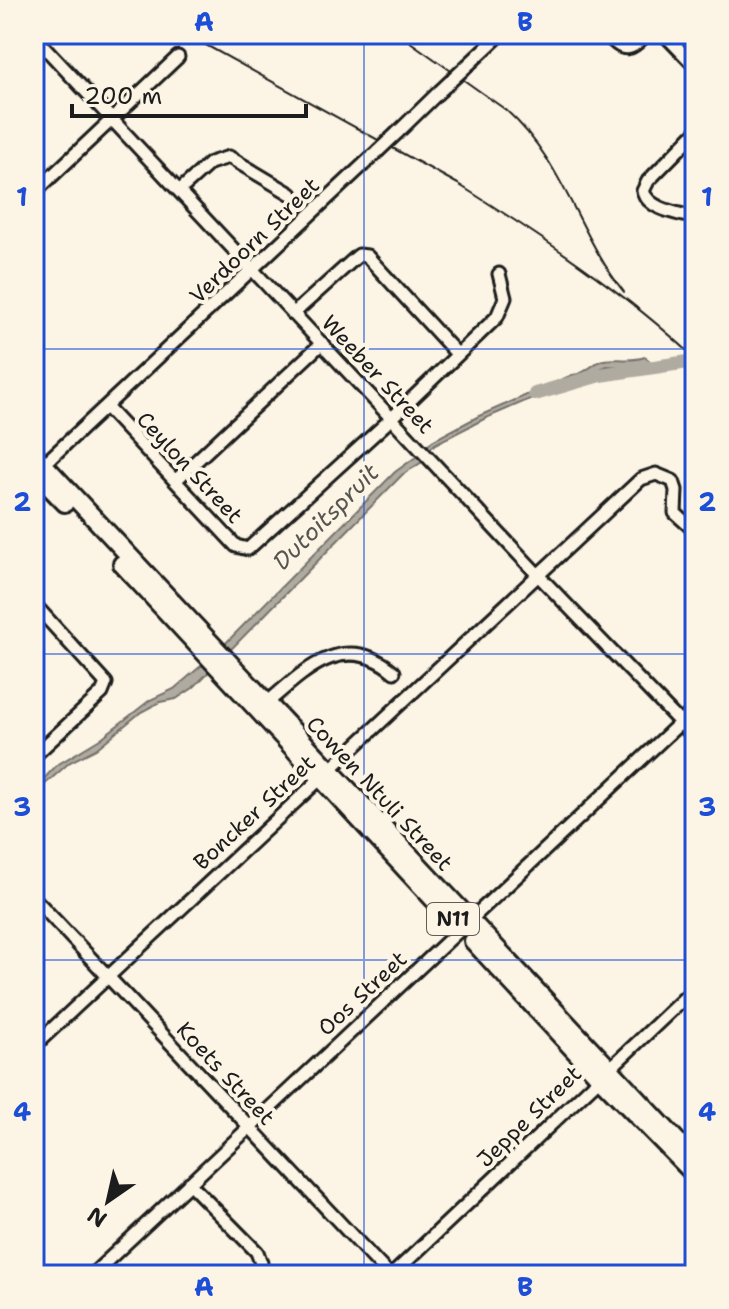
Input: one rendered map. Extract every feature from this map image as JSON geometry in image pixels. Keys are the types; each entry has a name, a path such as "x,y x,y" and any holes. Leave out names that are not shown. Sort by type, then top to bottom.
{"highway":[{"name":"Cowen Ntuli Street","path":"36,467 604,1073 695,1175"},
{"name":"Cowen Ntuli Street","path":"224,667 266,704 324,775"},
{"name":"Cowen Ntuli Street","path":"604,1073 695,1160"}],"main road":[{"path":"688,1275 695,1269"}],"street":[{"name":"Verdoorn Street","path":"36,467 106,407 501,34"},
{"path":"606,34 617,45 627,48 637,44 646,34"},
{"path":"664,34 695,66"},
{"name":"Weeber Street","path":"36,43 695,738"},
{"path":"34,193 178,57"},
{"path":"695,133 646,184 643,191 644,197 655,205 695,218"},
{"path":"179,191 210,163 223,157 237,160 291,194"},
{"path":"293,314 353,260 363,255 378,265 457,354"},
{"path":"392,418 501,312 505,298 499,274"},
{"path":"175,481 322,343"},
{"name":"Ceylon Street","path":"106,407 236,546 248,549 392,418"},
{"name":"Boncker Street","path":"34,1046 643,477 661,474 673,481 676,490 675,513 695,531"},
{"path":"34,604 103,678 106,687 36,750"},
{"path":"266,704 306,669 324,660 363,655 394,672"},
{"name":"Oos Street","path":"92,1275 695,709"},
{"name":"Koets Street","path":"34,898 390,1275"},
{"name":"Jeppe Street","path":"390,1275 695,988"},
{"path":"189,1183 257,1252 261,1263 259,1275"}],"shaded area":[{"path":"645,357 651,362 625,367 607,366 486,418 435,444 425,460 402,475 193,688 176,699 160,702 141,712 96,749 70,762 34,794 34,789 57,765 100,739 150,700 174,689 215,654 395,472 432,441 600,361"}],"waterway":[{"name":"Dutoitspruit","path":"535,394 600,375 695,361"}],"railway":[{"path":"186,34 489,203 611,287 695,358"},
{"path":"399,34 506,110 526,131 543,152 594,246 624,292"}]}
